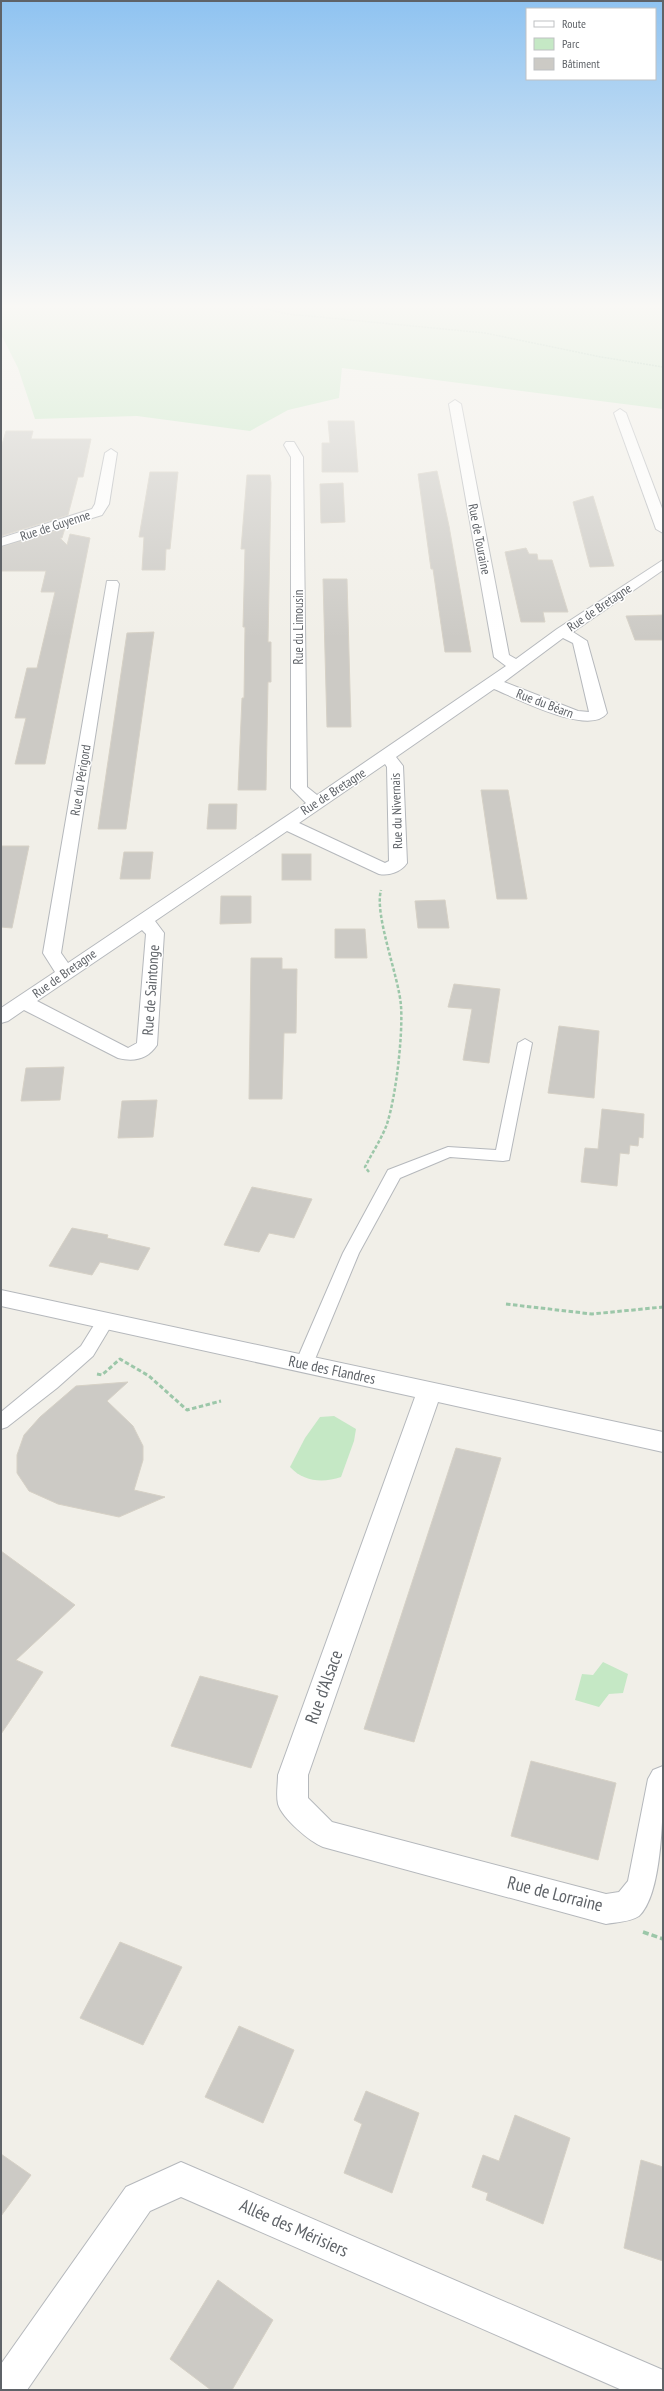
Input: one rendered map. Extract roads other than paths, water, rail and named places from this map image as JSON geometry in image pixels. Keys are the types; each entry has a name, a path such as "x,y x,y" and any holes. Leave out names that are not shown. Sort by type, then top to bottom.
{"street":[{"name":"Rue de Touraine","path":"457,416 502,657 516,666"},
{"path":"621,416 663,529"},
{"name":"Rue du Limousin","path":"290,445 296,457 299,788 305,796 316,802"},
{"name":"Rue de Guyenne","path":"1,542 97,512 102,504 111,453"},
{"name":"Rue de Bretagne","path":"1,1016 284,823 493,683 562,632 663,564"},
{"name":"Rue du Périgord","path":"65,972 57,963 52,953 112,584"},
{"name":"Rue du Béarn","path":"493,683 576,716 592,717 599,713 580,641 562,632"},
{"name":"Rue du Nivernais","path":"284,823 385,870 398,863 395,766 386,756"},
{"name":"Rue de Saintonge","path":"23,1002 125,1054 138,1053 147,1045 155,933 143,919"},
{"name":"Rue des Flandres","path":"1,1298 663,1442"},
{"name":"Rue d'Alsace","path":"430,1391 293,1775 293,1803 323,1833 470,1872"},
{"name":"Rue de Lorraine","path":"470,1872 606,1908 628,1905 642,1887 663,1779"},
{"name":"Allée des Mérisiers","path":"5,2390 138,2199 181,2179 663,2389"}],"lane":[{"path":"304,1364 351,1253 394,1174 448,1152 503,1156 525,1043"},
{"path":"1,1422 51,1383 87,1351 105,1321"}]}
